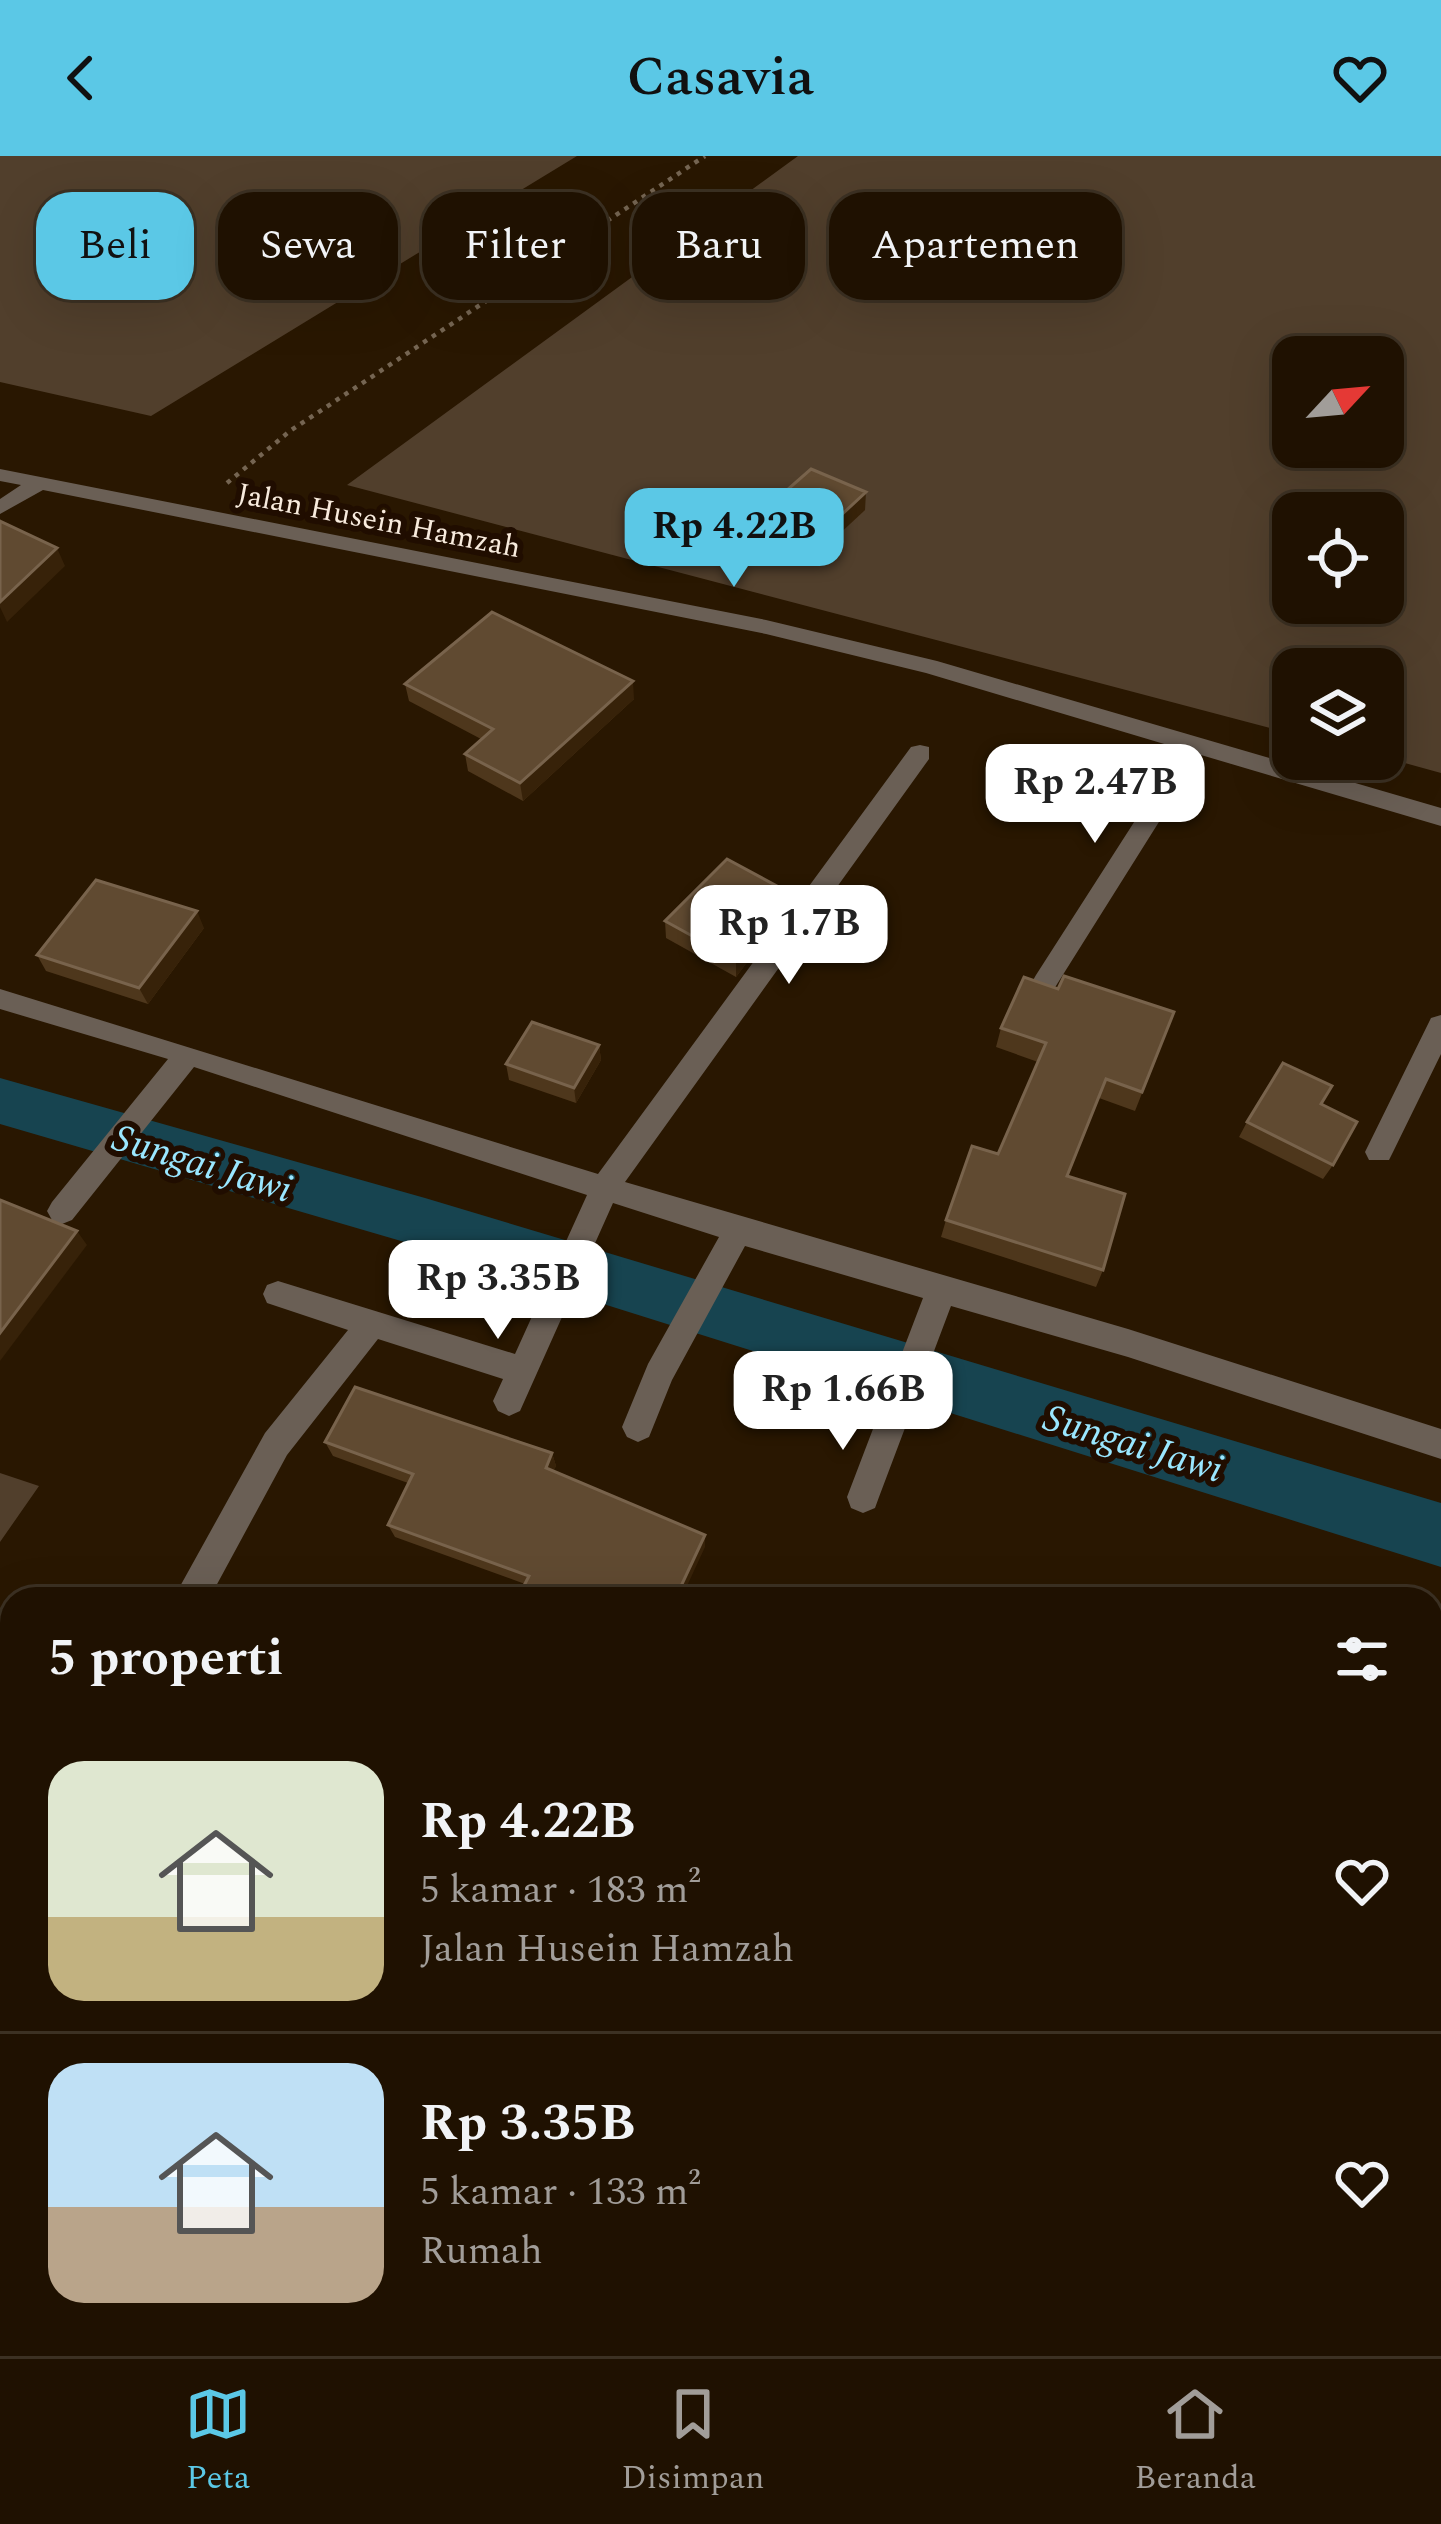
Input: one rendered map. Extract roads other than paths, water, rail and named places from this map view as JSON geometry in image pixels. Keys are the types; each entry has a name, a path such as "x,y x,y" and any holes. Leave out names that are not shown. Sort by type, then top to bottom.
{"street":[{"name":"Jalan Husein Hamzah","path":"0,475 766,627 929,666 1441,817"},
{"path":"0,508 39,483"},
{"path":"1045,982 1196,744"},
{"path":"509,1401 606,1186 920,752"},
{"path":"0,999 606,1186 937,1303 1128,1343 1441,1444"},
{"path":"1379,1152 1441,1026"},
{"path":"62,1211 188,1054"},
{"path":"638,1427 659,1374 738,1231"},
{"path":"278,1294 523,1371"},
{"path":"863,1497 937,1303"},
{"path":"197,1587 277,1444 372,1323"}],"waterway":[{"name":"Sungai Jawi","path":"0,1101 425,1223 1441,1535"}]}
